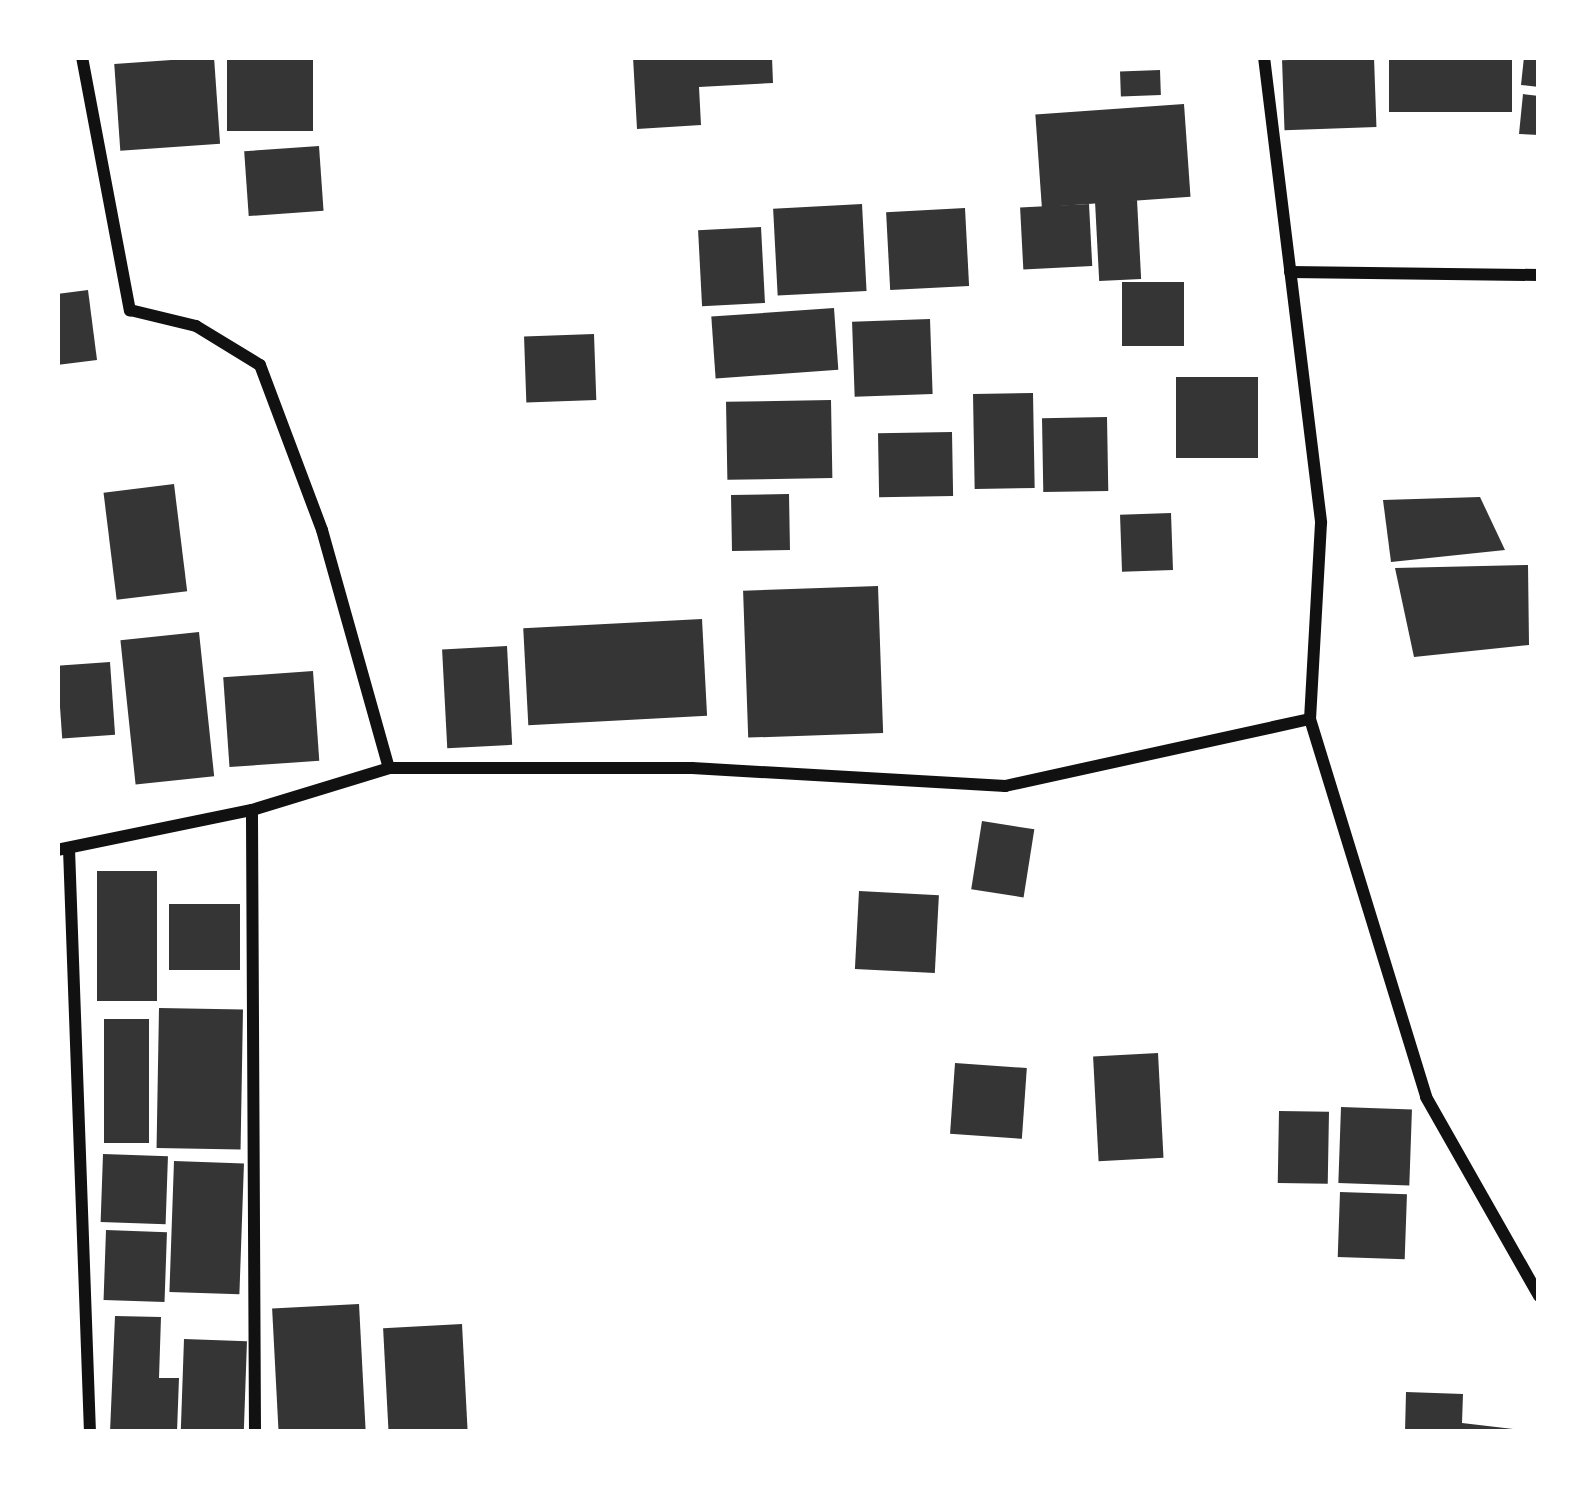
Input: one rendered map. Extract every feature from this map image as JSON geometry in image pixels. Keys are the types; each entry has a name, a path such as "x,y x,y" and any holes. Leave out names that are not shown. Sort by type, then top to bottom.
{"street":[{"path":"82,57 130,310 196,326 260,364 322,530 389,768"},
{"path":"1264,57 1321,523 1310,719 1426,1097 1539,1296"},
{"path":"1290,272 1539,275"},
{"path":"90,1432 63,850 253,810 389,768 692,769 1004,786 1310,719"},
{"path":"253,810 255,1432"}],"building":[{"path":"214,57 220,144 120,151 114,64"},
{"path":"227,57 313,57 313,131 227,131"},
{"path":"633,57 772,57 773,83 699,87 701,125 637,129"},
{"path":"1374,57 1376,127 1284,130 1282,60"},
{"path":"1389,57 1512,57 1512,112 1389,112"},
{"path":"1524,57 1539,57 1539,87 1521,85"},
{"path":"1160,70 1161,95 1121,96 1120,71"},
{"path":"1523,94 1539,96 1539,135 1519,134"},
{"path":"1184,104 1190,197 1042,207 1035,114"},
{"path":"319,146 324,211 249,216 244,151"},
{"path":"1137,200 1141,279 1099,281 1095,202"},
{"path":"862,204 867,291 778,296 773,209"},
{"path":"1089,204 1092,266 1023,270 1020,208"},
{"path":"965,208 969,286 890,290 886,212"},
{"path":"761,227 765,303 702,306 698,230"},
{"path":"1122,282 1184,282 1184,346 1122,346"},
{"path":"88,290 97,360 57,365 57,294"},
{"path":"834,308 838,370 716,378 711,317"},
{"path":"930,319 933,394 855,397 852,322"},
{"path":"594,334 596,400 526,402 524,336"},
{"path":"1176,377 1258,377 1258,458 1176,458"},
{"path":"1033,393 1035,488 975,489 973,394"},
{"path":"831,400 832,478 727,480 726,402"},
{"path":"1107,417 1108,491 1043,492 1042,418"},
{"path":"952,432 953,496 879,497 878,433"},
{"path":"174,484 187,591 117,600 104,493"},
{"path":"789,494 790,550 732,551 731,495"},
{"path":"1480,497 1505,550 1391,562 1383,500"},
{"path":"1171,513 1173,570 1122,572 1120,515"},
{"path":"1528,565 1529,645 1414,657 1395,568"},
{"path":"878,586 883,733 748,738 743,591"},
{"path":"702,619 707,716 528,725 523,628"},
{"path":"199,632 214,776 136,784 120,640"},
{"path":"507,646 512,745 447,748 442,649"},
{"path":"110,662 115,735 62,739 57,666"},
{"path":"313,671 319,761 229,767 223,677"},
{"path":"982,821 1034,829 1024,897 971,889"},
{"path":"97,871 157,871 157,1001 97,1001"},
{"path":"859,891 939,895 935,973 855,969"},
{"path":"169,904 240,904 240,970 169,970"},
{"path":"159,1008 243,1009 241,1149 157,1148"},
{"path":"104,1019 149,1019 149,1143 104,1143"},
{"path":"1158,1053 1163,1158 1099,1161 1093,1056"},
{"path":"955,1063 1027,1068 1022,1139 950,1134"},
{"path":"1341,1107 1412,1109 1409,1185 1338,1183"},
{"path":"1279,1111 1329,1112 1328,1184 1278,1183"},
{"path":"103,1154 168,1156 166,1224 101,1222"},
{"path":"174,1161 244,1163 239,1294 169,1292"},
{"path":"1340,1192 1407,1194 1405,1259 1338,1257"},
{"path":"106,1230 167,1232 165,1302 104,1300"},
{"path":"359,1304 366,1432 279,1432 272,1309"},
{"path":"115,1316 161,1317 159,1378 179,1378 177,1432 110,1432"},
{"path":"462,1324 468,1430 389,1432 383,1328"},
{"path":"184,1339 247,1341 244,1432 181,1432"},
{"path":"1406,1392 1463,1394 1462,1423 1539,1432 1405,1432"}]}
